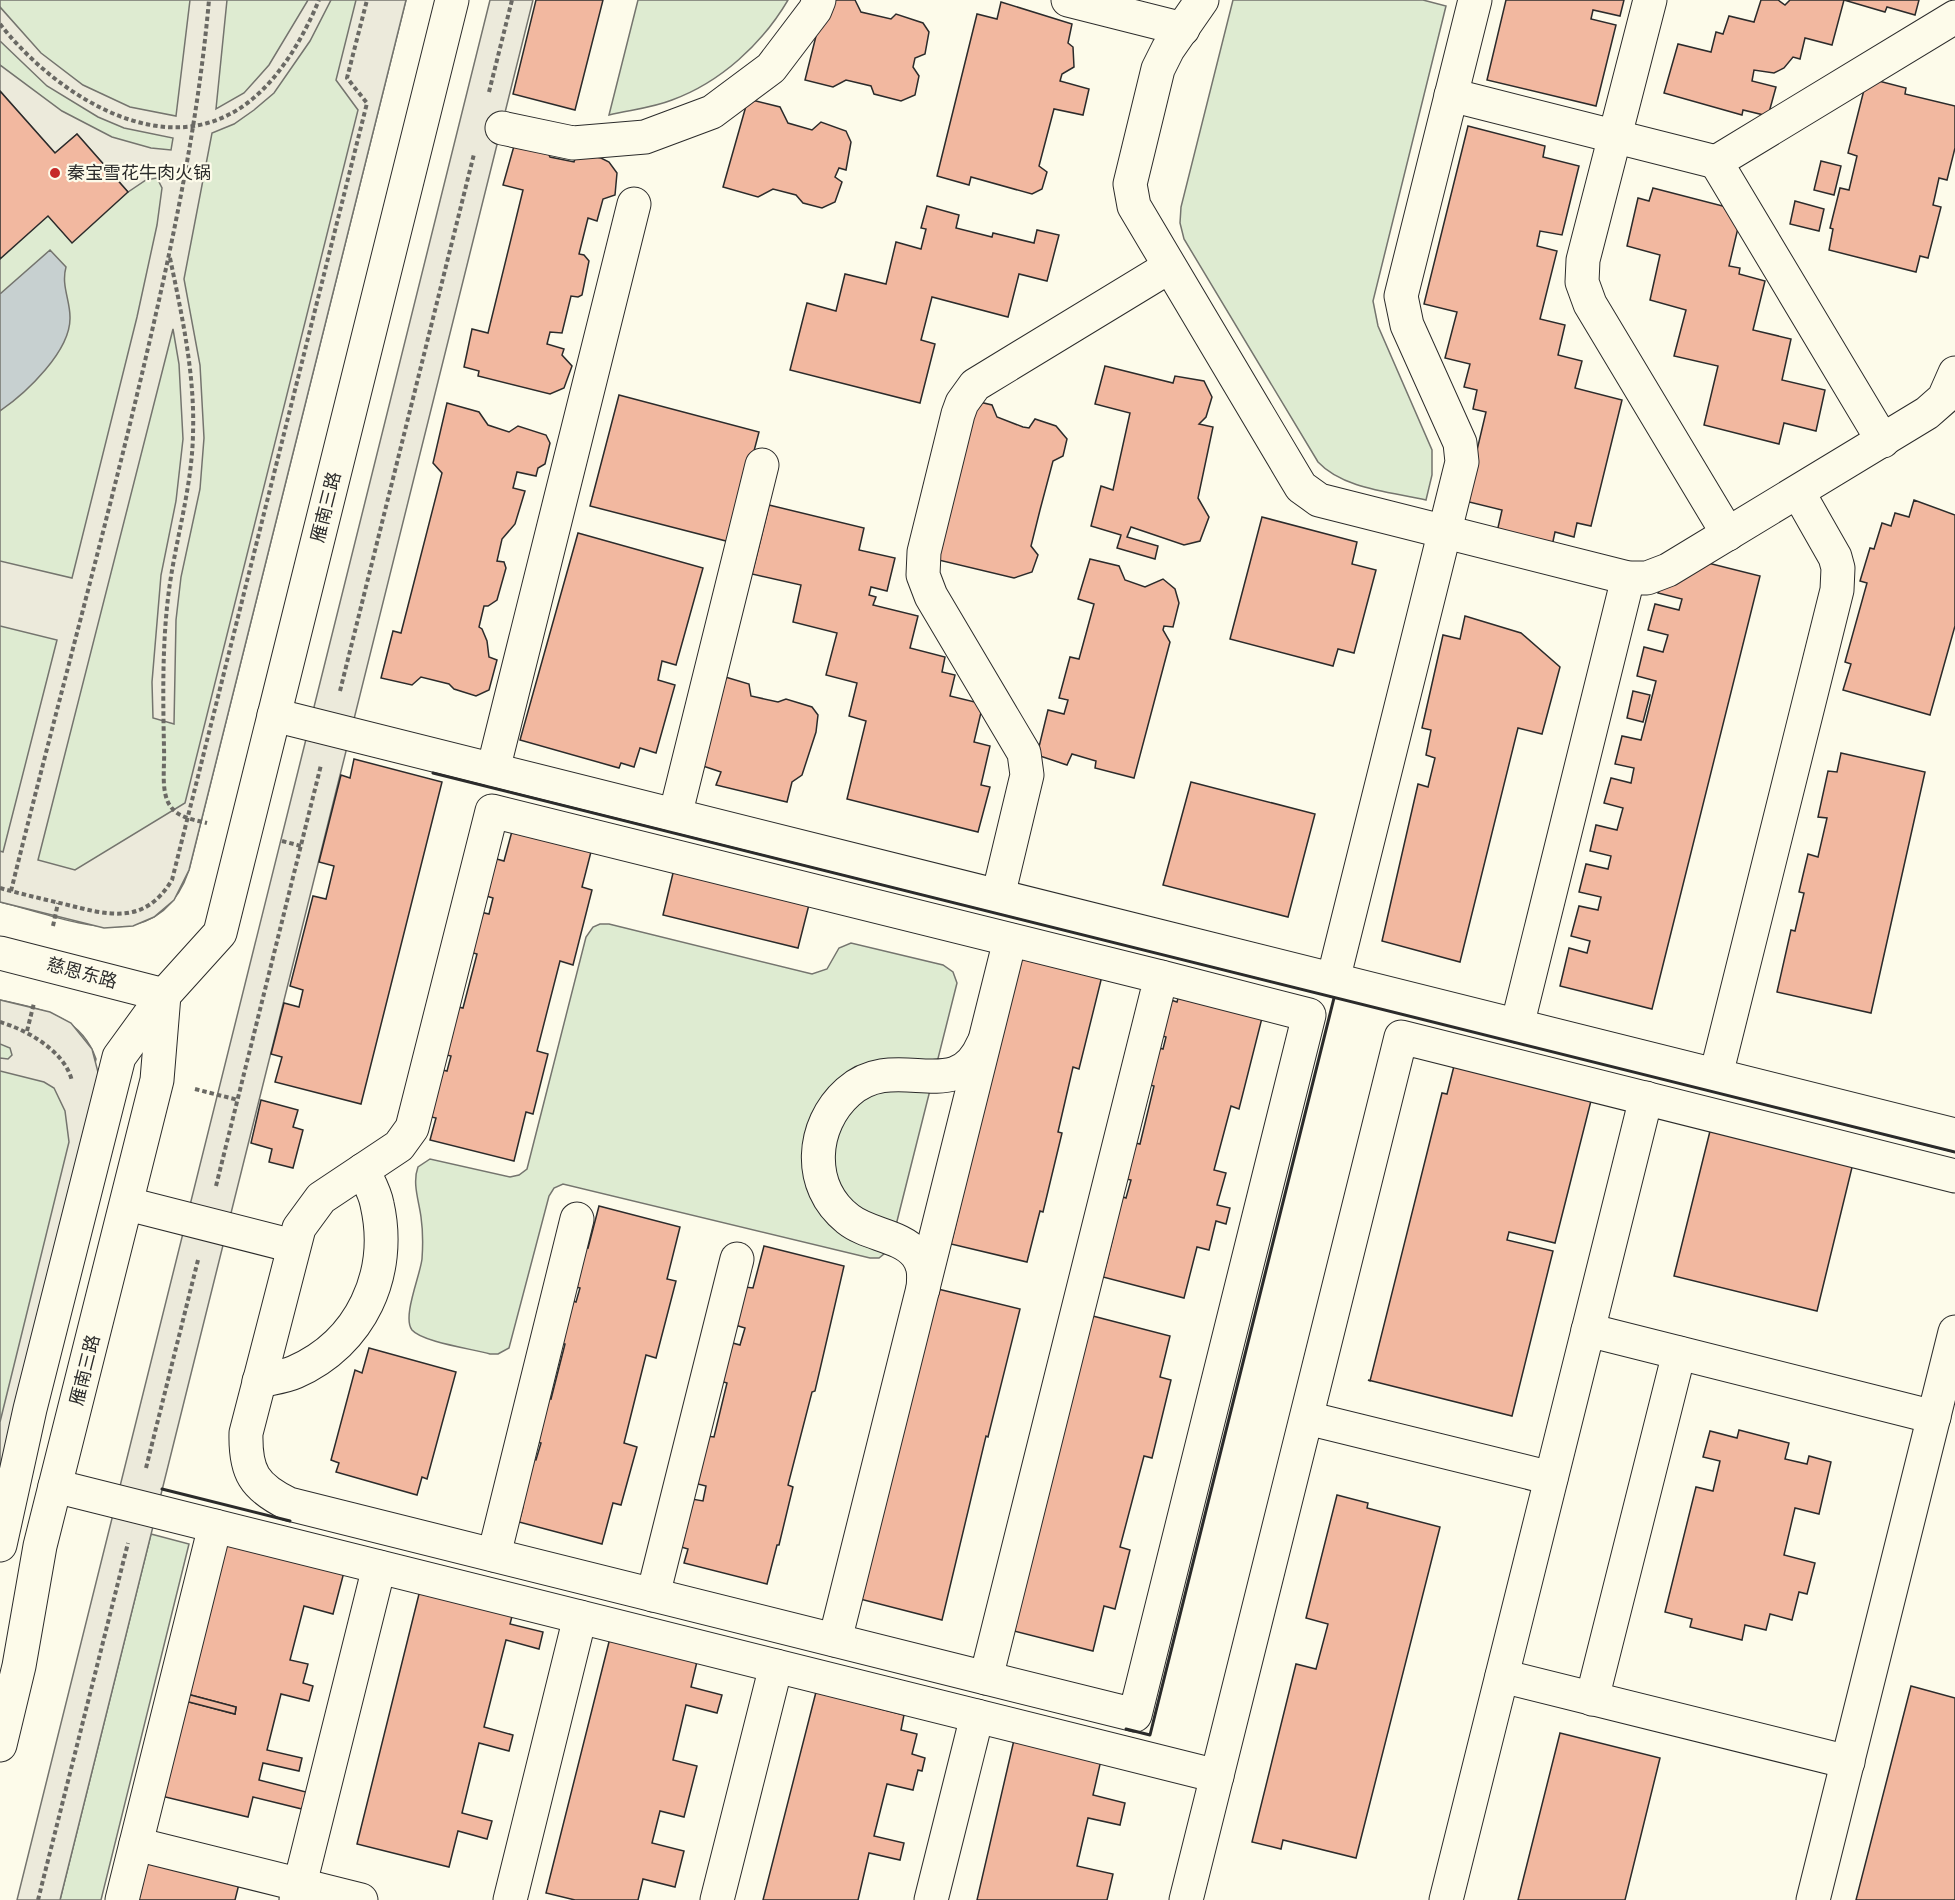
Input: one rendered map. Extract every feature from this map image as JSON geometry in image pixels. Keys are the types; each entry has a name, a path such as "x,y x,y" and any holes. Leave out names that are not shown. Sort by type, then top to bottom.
{"street":[{"name":"雁南三路","path":"0,1545 30,1410 119,1057 164,995 220,933 452,0"},
{"path":"494,116 573,142 645,137 712,111 771,68 815,10 819,0"},
{"path":"1068,0 1183,29"},
{"path":"1202,0 1168,49 1158,69 1130,184 1134,206 1301,487 1330,504 1629,578 1658,576 1936,407 1944,398 1955,373"},
{"path":"1333,980 1460,472 1460,443 1407,325 1401,296 1474,0"},
{"path":"1650,0 1583,260 1585,293 1728,534"},
{"path":"1716,162 1955,17"},
{"path":"1451,95 1716,162 1883,441"},
{"path":"493,770 634,204"},
{"path":"998,896 1025,787 1027,775 1024,753 925,585 922,563 958,414 962,403 975,385 1169,267"},
{"path":"675,816 762,465"},
{"path":"1716,1075 1837,590 1838,568 1835,557 1797,492"},
{"path":"1517,1026 1629,578"},
{"path":"274,715 1955,1135"},
{"path":"492,811 1010,940 1309,1014 1135,1715 289,1504 268,1494 253,1477 246,1456 246,1433 299,1228 321,1198 399,1146 412,1128 492,811"},
{"path":"836,1640 1010,940"},
{"name":"慈恩东路","path":"0,953 164,995"},
{"path":"986,1678 1161,977"},
{"name":"雁南三路","path":"0,1745 19,1666 40,1546 158,1080 164,995"},
{"path":"923,1290 924,1270 917,1255 902,1243 876,1234 848,1219 827,1195 817,1166 819,1133 834,1104 857,1083 886,1073 943,1077 962,1072 977,1059 986,1037"},
{"path":"1186,1900 1401,1038 1955,1176"},
{"path":"1446,1900 1646,1098"},
{"path":"259,1381 293,1373 324,1356 349,1333 369,1303 380,1270 382,1236 377,1202 363,1170"},
{"path":"128,1204 293,1246"},
{"path":"494,1555 577,1219"},
{"path":"653,1595 737,1259"},
{"path":"1588,1330 1934,1417"},
{"path":"1813,1900 1955,1332"},
{"path":"1592,1699 1679,1353"},
{"path":"1307,1418 1551,1478"},
{"path":"56,1486 1217,1776"},
{"path":"122,1900 215,1526"},
{"path":"298,1892 380,1567"},
{"path":"510,1900 580,1617"},
{"path":"717,1900 776,1666"},
{"path":"1502,1676 1848,1762"},
{"path":"931,1900 976,1716"},
{"path":"136,1844 298,1892 361,1900"}],"path":[{"path":"11,891 65,686 170,254 194,126 209,0"},
{"path":"0,24 47,72 86,99 126,117 147,123 194,126 227,116 264,87 295,46 319,0"},
{"path":"0,888 112,915 136,912 157,899 172,880 367,103 347,78 367,0"},
{"path":"494,116 512,0"},
{"path":"39,1900 475,150"},
{"path":"170,254 190,367 194,431 192,467 165,626 163,707 165,791 171,808 188,818 301,846"}],"green space":[{"path":"0,0 406,0 189,870 175,898 156,916 133,925 108,926 81,923 0,902"},
{"path":"638,0 788,0 766,32 753,46 739,60 707,83 664,103 609,115"},
{"path":"1233,0 1423,0 1446,6 1373,301 1378,326 1432,450 1432,475 1426,500 1354,484 1328,471 1318,462 1184,239 1180,223 1181,207"},
{"path":"609,924 812,974 827,969 839,948 851,943 943,965 953,972 957,983 890,1249 879,1258 870,1258 563,1184 554,1188 549,1196 509,1348 498,1354 490,1354 426,1338 412,1330 409,1324 412,1296 421,1266 423,1238 416,1186 418,1167 430,1159 510,1177 519,1175 527,1169 586,937 593,927"},
{"path":"0,1000 44,1011 70,1023 89,1044 96,1059 0,1472"},
{"path":"151,1534 189,1544 101,1900 60,1900"}],"shaded area":[{"path":"190,0 227,0 216,109 244,93 269,65 308,0 331,0 310,41 274,93 234,124 212,133 184,279 200,365 204,438 200,489 181,577 176,620 174,724 153,718 152,682 161,575 176,501 183,439 179,364 173,329 38,860 75,870 185,803 358,110 336,80 356,0 406,0 189,870 174,900 154,917 133,926 104,928 0,902 0,851 3,852 57,640 0,626 0,561 72,578 137,317 157,225 162,188 157,178 146,180 128,192 77,134 55,153 0,91 0,65 62,111 112,137 151,148 171,150 173,138 124,128 98,117 47,86 0,41 0,7 41,53 83,85 130,107 176,116"},
{"path":"490,0 533,0 60,1900 17,1900"},
{"path":"50,250 66,267 65,286 70,311 68,330 63,344 45,370 22,394 0,411 0,294"},
{"path":"0,1000 50,1012 71,1023 92,1049 99,1076 0,1472 0,1422 69,1142 65,1111 54,1088 44,1082 0,1071 0,1058 8,1059 12,1055 10,1048 0,1044"}],"building":[{"path":"536,0 603,0 575,110 513,94"},
{"path":"825,0 855,0 861,12 891,19 896,14 923,23 929,32 925,54 915,58 913,67 919,76 915,95 901,101 874,94 871,86 846,80 833,87 805,80"},
{"path":"1506,0 1624,0 1620,16 1593,10 1591,19 1616,25 1596,106 1487,80"},
{"path":"1761,0 1778,0 1785,5 1790,0 1844,0 1832,45 1805,38 1800,59 1793,57 1784,68 1774,73 1754,70 1752,81 1776,87 1768,116 1743,110 1742,115 1664,93 1678,44 1711,52 1716,32 1723,34 1729,16 1754,22"},
{"path":"1844,0 1919,0 1915,15 1887,7 1885,12"},
{"path":"1001,2 1072,24 1068,43 1073,47 1074,67 1062,74 1060,81 1089,89 1083,115 1054,109 1039,166 1047,172 1042,189 1032,194 971,177 969,185 937,176 977,14 997,19"},
{"path":"1867,78 1906,88 1905,94 1955,106 1955,148 1947,180 1939,178 1933,205 1941,207 1928,258 1920,256 1916,272 1829,250 1833,229 1830,228 1840,188 1849,190 1857,156 1848,153"},
{"name":"秦宝雪花牛肉火锅","path":"0,91 55,153 77,134 128,192 72,243 48,216 0,259"},
{"path":"748,99 780,107 788,123 812,130 821,122 846,131 851,142 846,170 839,168 835,177 842,182 835,202 822,208 803,203 796,195 773,189 758,197 723,187"},
{"path":"1468,126 1545,146 1543,157 1579,166 1562,235 1540,231 1537,246 1557,251 1540,319 1565,325 1558,355 1582,361 1575,388 1622,400 1591,526 1577,523 1574,537 1555,532 1552,546 1497,532 1502,510 1465,501 1486,412 1473,409 1477,390 1464,387 1470,364 1445,358 1457,312 1424,304"},
{"path":"516,139 545,146 550,157 574,162 577,153 601,158 609,162 617,173 615,195 603,199 597,221 588,218 579,254 584,255 589,261 582,295 571,296 562,333 550,332 547,344 564,349 562,355 572,366 564,388 550,394 478,376 479,371 464,367 472,329 488,333 523,190 503,185"},
{"path":"1821,161 1841,166 1834,195 1814,190"},
{"path":"1653,188 1742,211 1729,266 1740,268 1739,274 1765,281 1753,330 1791,339 1782,380 1825,390 1816,431 1784,423 1779,444 1704,425 1718,366 1674,356 1686,310 1650,300 1660,255 1627,246 1638,198 1649,201"},
{"path":"1795,201 1824,209 1819,231 1790,224"},
{"path":"927,206 959,215 956,228 992,237 993,233 1034,243 1037,230 1059,235 1047,281 1019,274 1008,317 932,297 921,340 935,344 920,403 790,370 807,303 836,311 845,274 886,284 896,242 921,249 926,229 921,228"},
{"path":"1105,366 1173,383 1175,376 1204,381 1212,397 1206,417 1199,424 1213,427 1198,498 1209,517 1200,541 1184,545 1131,527 1127,537 1158,546 1155,559 1117,548 1121,535 1091,526 1101,486 1113,490 1130,413 1095,404"},
{"path":"619,395 759,432 730,542 590,506"},
{"path":"967,399 992,405 997,417 1023,427 1029,428 1035,419 1056,426 1067,439 1063,456 1053,461 1040,510 1031,546 1038,555 1032,572 1014,578 926,557"},
{"path":"447,403 479,412 488,425 509,432 518,426 546,435 550,443 545,464 538,468 536,476 517,472 513,488 525,491 515,524 502,539 497,561 504,562 506,568 497,600 484,606 479,627 487,641 489,657 497,660 489,690 476,696 454,689 449,684 421,677 412,685 381,678 393,631 401,633 442,473 433,463"},
{"path":"1914,500 1955,515 1955,626 1930,715 1843,690 1851,664 1845,662 1867,583 1860,581 1870,548 1874,549 1882,523 1891,526 1895,513 1909,517"},
{"path":"769,505 864,528 859,550 895,558 887,591 871,587 869,595 876,597 873,605 918,616 910,648 945,657 942,672 955,675 950,696 983,704 974,742 990,746 981,785 990,787 978,832 847,799 866,721 849,716 857,683 826,675 837,633 793,622 801,585 752,574"},
{"path":"1262,517 1357,542 1352,564 1376,570 1354,653 1338,649 1333,666 1230,639"},
{"path":"578,533 703,568 676,665 662,661 658,680 675,685 656,753 640,748 634,767 621,763 619,768 520,740"},
{"path":"1668,553 1760,576 1652,1009 1560,986 1569,948 1587,953 1590,941 1571,936 1579,906 1598,910 1601,897 1579,892 1586,864 1608,869 1611,856 1590,851 1596,825 1617,830 1623,808 1604,803 1611,778 1631,783 1634,768 1615,764 1622,736 1641,740 1656,681 1637,676 1644,647 1663,652 1668,635 1648,630 1655,604 1679,610 1682,599 1658,593"},
{"path":"1090,559 1119,566 1125,580 1145,587 1163,579 1175,589 1179,603 1173,627 1164,626 1163,630 1170,642 1134,778 1095,768 1096,761 1072,754 1067,765 1037,755 1048,710 1064,714 1068,700 1059,698 1070,657 1079,659 1094,604 1078,599"},
{"path":"1465,616 1521,633 1560,667 1542,734 1518,728 1460,962 1382,941 1418,784 1428,787 1435,758 1426,755 1431,730 1422,728 1443,635 1460,639"},
{"path":"722,676 749,684 751,696 778,702 786,699 812,707 818,715 816,732 802,775 792,782 787,802 716,785 721,772 697,764"},
{"path":"1633,691 1650,695 1643,722 1627,718"},
{"path":"1841,753 1925,772 1871,1013 1777,992 1791,930 1795,931 1804,893 1799,892 1808,854 1818,857 1827,818 1818,817 1828,771 1837,772"},
{"path":"354,759 442,782 361,1104 275,1082 282,1057 271,1054 284,1003 299,1007 303,990 290,986 313,896 326,899 334,866 319,862 341,775 350,778"},
{"path":"1191,782 1315,814 1288,917 1163,885"},
{"path":"515,820 594,840 582,887 592,890 573,965 560,961 537,1051 548,1054 533,1114 526,1112 514,1161 430,1140 436,1118 423,1115 434,1068 447,1071 451,1056 438,1053 449,1005 463,1008 477,954 466,951 476,911 489,914 493,898 483,895 493,858 504,861"},
{"path":"679,848 815,881 798,948 663,915"},
{"path":"1022,948 1104,968 1079,1069 1073,1067 1058,1132 1062,1133 1043,1212 1040,1211 1027,1262 951,1244"},
{"path":"1181,987 1262,1018 1239,1109 1231,1106 1214,1170 1226,1173 1217,1205 1230,1208 1226,1224 1216,1221 1209,1250 1197,1247 1184,1298 1103,1277 1113,1237 1106,1235 1117,1195 1126,1198 1131,1180 1122,1178 1131,1142 1140,1144 1154,1086 1146,1084 1156,1047 1163,1049 1166,1037 1159,1035 1168,999 1177,1002"},
{"path":"1459,1046 1595,1085 1555,1243 1509,1232 1507,1240 1553,1251 1512,1416 1370,1381 1442,1093 1447,1094"},
{"path":"261,1100 298,1110 293,1127 303,1130 293,1168 269,1162 272,1149 251,1143"},
{"path":"1715,1111 1856,1151 1817,1311 1674,1276"},
{"path":"599,1206 680,1227 667,1279 676,1281 656,1358 646,1355 624,1443 637,1447 621,1505 613,1503 602,1544 519,1522 523,1507 514,1505 526,1458 536,1460 541,1443 526,1439 538,1395 551,1399 565,1344 555,1342 567,1299 576,1302 580,1288 569,1285 580,1246 588,1248"},
{"path":"764,1246 844,1266 815,1391 812,1392 788,1485 793,1487 767,1584 684,1563 688,1549 678,1546 692,1499 703,1501 706,1486 694,1483 707,1436 714,1437 727,1383 720,1381 729,1342 740,1345 745,1328 735,1325 745,1287 753,1288"},
{"path":"938,1289 1020,1309 988,1437 986,1436 942,1620 860,1599"},
{"path":"1089,1315 1170,1336 1160,1377 1171,1380 1152,1458 1144,1456 1120,1547 1130,1550 1115,1609 1104,1606 1093,1651 1010,1630"},
{"path":"369,1348 456,1372 427,1479 422,1477 417,1495 336,1472 339,1463 331,1460 355,1370 362,1373"},
{"path":"1739,1430 1789,1443 1785,1459 1807,1464 1809,1456 1831,1462 1819,1514 1795,1508 1784,1555 1815,1563 1807,1594 1799,1592 1792,1620 1770,1614 1766,1630 1745,1625 1742,1640 1690,1627 1692,1619 1665,1612 1696,1487 1713,1491 1720,1461 1703,1457 1710,1431 1737,1438"},
{"path":"1337,1495 1368,1503 1367,1508 1440,1527 1356,1858 1283,1840 1281,1849 1252,1842 1296,1664 1316,1669 1328,1624 1306,1618"},
{"path":"218,1534 344,1572 333,1614 304,1606 290,1660 308,1664 303,1683 313,1686 309,1701 281,1694 267,1750 302,1758 299,1771 263,1763 259,1780 306,1792 302,1809 253,1797 248,1817 153,1794","holes":["187,1694 236,1707 235,1714 185,1701"]},
{"path":"422,1582 515,1605 510,1624 543,1632 539,1649 506,1640 484,1727 513,1735 509,1751 479,1743 462,1813 492,1821 487,1839 458,1831 449,1867 357,1844"},
{"path":"612,1630 699,1653 691,1687 722,1695 717,1713 686,1705 673,1760 697,1766 684,1817 660,1811 652,1843 684,1851 675,1887 643,1879 638,1900 575,1900 546,1893"},
{"path":"1911,1686 1955,1698 1955,1900 1856,1900"},
{"path":"816,1692 904,1715 901,1730 917,1734 912,1754 925,1758 922,1771 918,1770 913,1790 887,1784 874,1836 904,1843 900,1860 869,1853 858,1900 763,1900"},
{"path":"187,1694 236,1707 235,1714 185,1701"},
{"path":"1560,1733 1660,1758 1625,1900 1518,1900"},
{"path":"1014,1740 1101,1760 1093,1795 1125,1803 1120,1825 1088,1818 1077,1866 1113,1874 1107,1900 977,1900"},
{"path":"140,1855 240,1880 235,1900 128,1900"}],"wall":[{"path":"433,773 1955,1152"},
{"path":"1126,1729 1150,1735 1334,998"},
{"path":"162,1489 290,1521"}],"place":[{"name":"秦宝雪花牛肉火锅","path":"55,173"}]}
